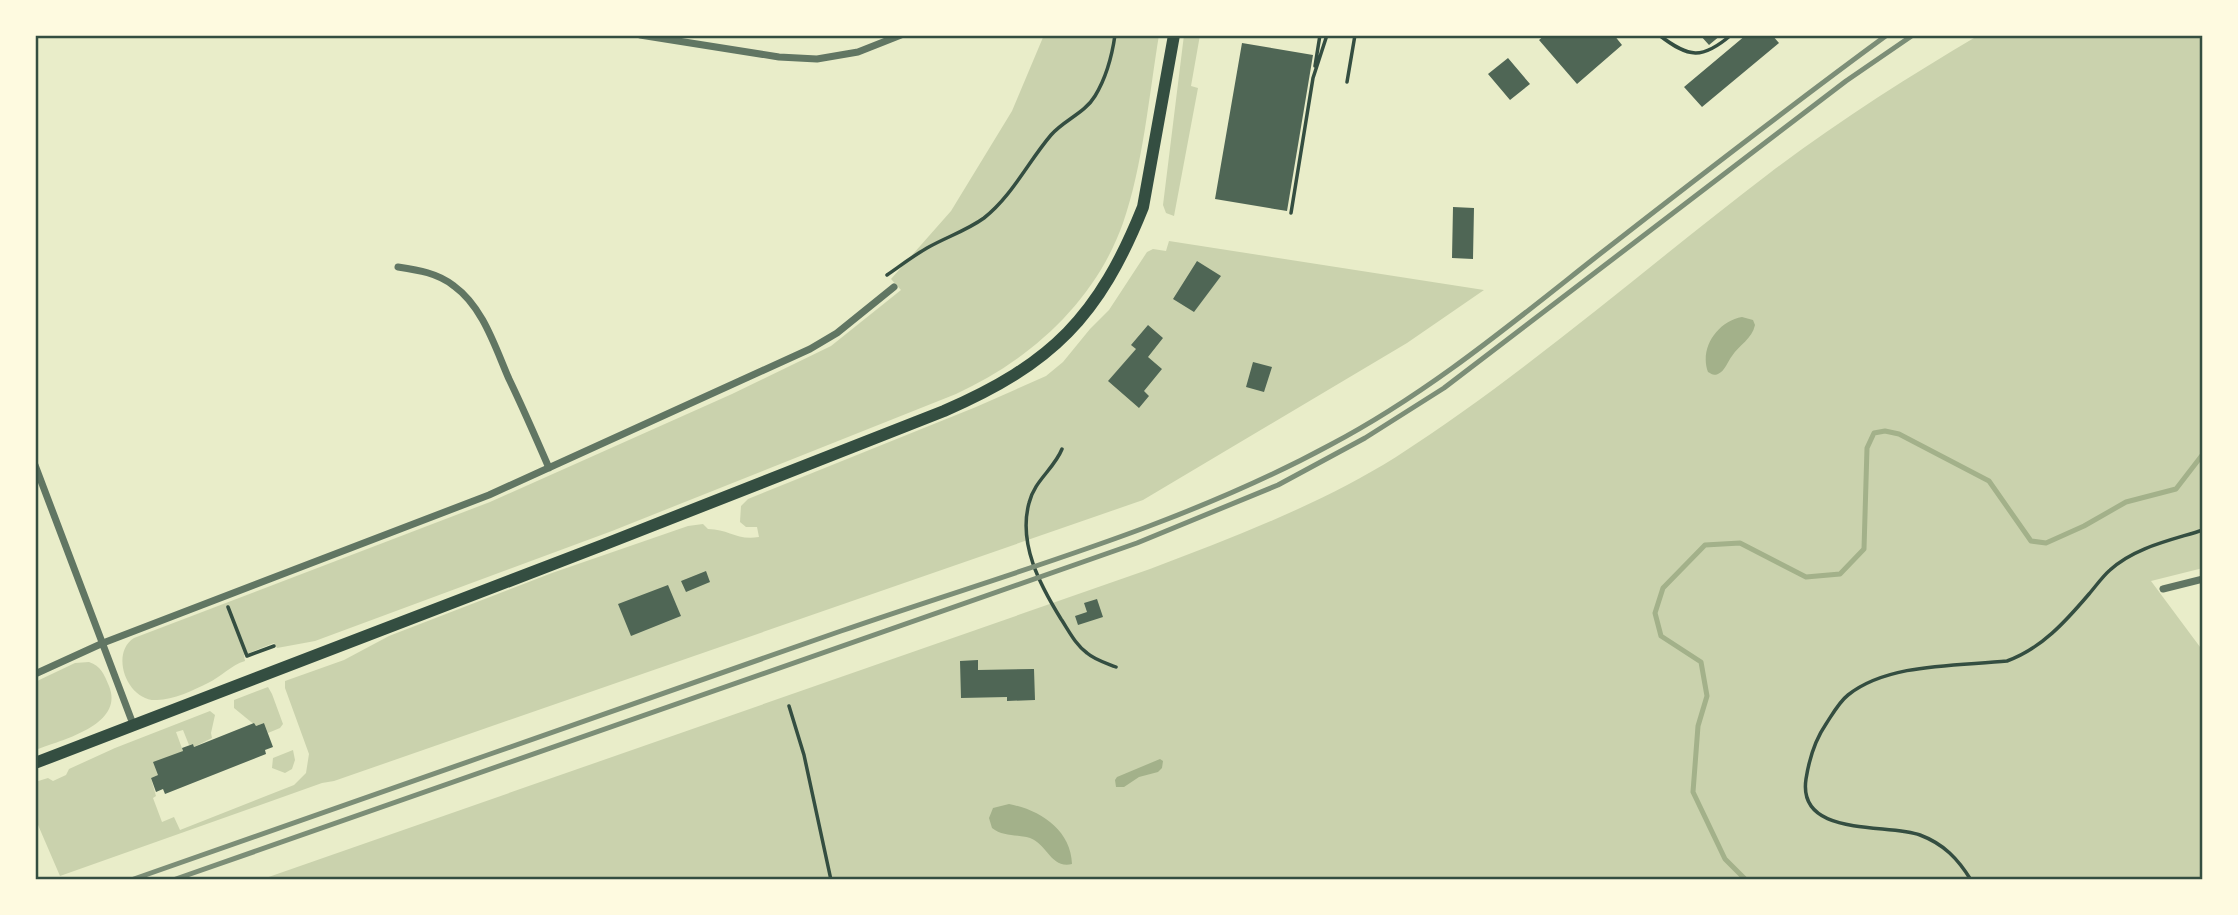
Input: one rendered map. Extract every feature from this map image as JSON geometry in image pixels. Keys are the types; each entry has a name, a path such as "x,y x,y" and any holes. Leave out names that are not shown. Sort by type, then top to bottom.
{"main road":[{"path":"35,763 944,411 976,397 1033,364 1079,321 1102,291 1125,251 1143,207 1172,35"}],"street":[{"path":"640,35 779,57 817,59 858,52 901,35"},
{"path":"398,267 415,269 441,278 470,302 489,334 549,468"},
{"path":"35,674 103,643 467,505 810,349 837,333 894,287"},
{"path":"35,465 133,724"},
{"path":"2163,589 2203,579"}],"path":[{"path":"887,275 925,249 972,226 998,205 1050,136 1063,123 1088,106 1095,97 1105,75 1115,35"},
{"path":"1291,213 1320,35"},
{"path":"1313,78 1327,35"},
{"path":"1347,82 1355,35"},
{"path":"1660,35 1681,50 1693,54 1714,49 1731,35"},
{"path":"1062,449 1056,462 1032,492 1026,519 1027,543 1041,584 1075,641 1094,659 1116,667"},
{"path":"1970,880 1958,859 1941,846 1919,835 1839,824 1821,817 1805,788 1809,761 1822,729 1845,696 1869,680 1908,670 2007,661 2020,656 2038,646 2071,615 2110,569 2138,551 2203,530"},
{"path":"224,596 247,656 274,646"},
{"path":"789,706 804,755 831,880"}],"shaded area":[{"path":"1044,35 1159,35 1136,178 1111,252 1096,278 1057,325 1009,364 956,394 612,531 315,641 277,648 274,643 244,655 245,661 183,694 163,700 147,699 130,685 125,676 123,655 134,638 490,502 732,394 831,346 901,290 891,279 951,211 1012,111"},
{"path":"1184,35 1200,35 1191,86 1198,88 1174,216 1166,213 1163,205"},
{"path":"1979,35 2203,35 2203,568 2151,581 2203,651 2203,880 260,880 1150,569 1244,532 1337,490 1396,457 1493,390 1821,135"},
{"path":"1169,241 1484,290 1407,343 1143,500 60,876 35,818 35,782 48,778 53,781 66,775 69,769 115,748 210,711 215,715 212,738 194,747 193,744 189,745 183,730 176,732 183,751 158,775 151,778 156,796 153,798 162,822 174,817 180,830 294,785 306,773 309,754 285,688 285,681 344,660 389,636 552,573 688,526 703,524 708,529 751,538 759,537 757,527 746,527 740,522 741,506 748,499 1046,376 1063,362 1109,310 1147,252 1153,249 1166,251"},
{"path":"1742,317 1753,320 1755,325 1751,334 1720,373 1714,375 1708,372 1708,345 1725,324"},
{"path":"89,662 104,674 109,686 111,700 108,711 88,729 35,750 35,682 75,663"},
{"path":"268,687 283,724 268,733 264,723 256,726 234,708 234,700"},
{"path":"293,750 295,760 292,769 285,773 272,768 273,758"},
{"path":"1160,759 1163,761 1162,768 1158,772 1139,777 1124,787 1116,787 1117,777"},
{"path":"1009,804 1032,811 1052,824 1066,841 1072,864 1065,865 1054,860 1041,845 1030,838 1005,834 992,828 989,818 993,808"}],"building":[{"path":"1545,35 1614,35 1622,45 1577,84 1539,40"},
{"path":"1700,35 1721,35 1709,45"},
{"path":"1746,35 1772,35 1779,43 1702,107 1684,87"},
{"path":"1242,43 1313,55 1287,211 1215,199"},
{"path":"1508,58 1530,84 1510,100 1488,74"},
{"path":"1453,207 1474,208 1473,259 1452,258"},
{"path":"1197,261 1221,276 1194,312 1173,299"},
{"path":"1148,325 1163,338 1148,357 1162,369 1144,391 1149,396 1139,408 1108,381 1136,349 1131,345"},
{"path":"1253,362 1272,367 1264,392 1246,387"},
{"path":"706,571 710,582 686,592 681,581"},
{"path":"668,585 681,616 631,636 618,604"},
{"path":"1097,599 1103,617 1078,625 1075,616 1087,612 1084,603"},
{"path":"978,660 978,670 1034,669 1035,700 1007,701 1007,697 961,698 960,661"},
{"path":"254,723 256,726 264,723 273,747 265,750 266,754 165,794 163,789 156,792 151,778 158,775 153,762 183,751 182,748 193,744 194,747"}],"waterway":[{"path":"1746,880 1725,859 1693,792 1698,726 1707,696 1701,662 1661,636 1655,613 1663,588 1705,545 1740,543 1806,577 1840,574 1864,549 1867,448 1874,433 1885,431 1899,434 1989,481 2031,541 2046,543 2084,526 2126,502 2176,489 2203,454"}],"railway":[{"path":"131,880 841,631 1090,548 1212,501 1272,474 1366,425 1434,381 1887,35"},
{"path":"173,880 1137,543 1278,485 1365,438 1444,388 1846,81 1913,35"}]}
